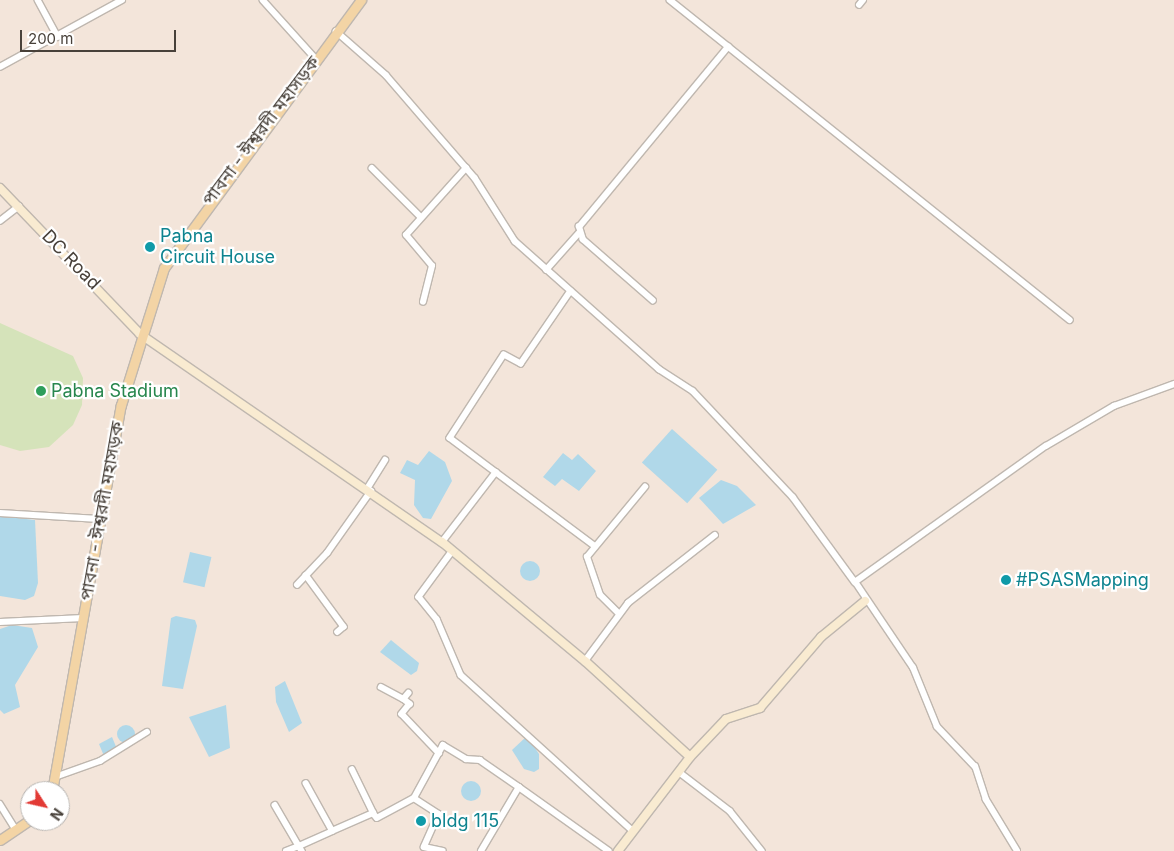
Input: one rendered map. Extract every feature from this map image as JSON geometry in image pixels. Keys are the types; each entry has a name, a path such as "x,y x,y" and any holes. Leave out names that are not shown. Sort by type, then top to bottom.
{"main road":[{"name":"পাবনা - ঈশ্বরদী মহাসড়ক","path":"54,781 84,618 99,520 140,334 164,268 186,232 315,58 361,0"},
{"path":"0,840 20,827"}],"street":[{"path":"38,0 58,37"},
{"path":"0,67 58,37 122,0"},
{"path":"263,0 315,58"},
{"path":"670,0 1070,320"},
{"path":"336,31 386,75 466,168 497,208 515,241 659,369 693,392 793,498 855,582 865,601 913,668 937,727 975,767 986,800 1017,851"},
{"path":"546,270 578,234 584,217 728,47"},
{"path":"372,168 421,217"},
{"path":"423,302 432,266 406,235 466,168"},
{"name":"DC Road","path":"0,188 140,334 442,542 585,661 690,757"},
{"path":"0,221 19,206"},
{"path":"578,234 653,300"},
{"path":"571,291 521,364 504,356 451,436 595,546"},
{"path":"855,582 1046,446 1114,406 1174,384"},
{"path":"297,585 369,490 386,460"},
{"path":"442,542 496,472"},
{"path":"618,613 600,595 587,561 595,546 645,488"},
{"path":"0,513 99,520"},
{"path":"585,661 618,613 655,578 715,535"},
{"path":"452,552 419,597 437,619 461,675 632,832"},
{"path":"306,575 344,627 338,632"},
{"path":"618,851 690,757 726,719 760,708 821,637 865,601"},
{"path":"1,623 84,618"},
{"path":"381,687 410,704 402,714 439,754"},
{"path":"404,699 409,693"},
{"path":"55,777 100,761 147,732"},
{"path":"352,770 377,818 414,798 439,754 446,746 466,758 480,760 609,851"},
{"path":"679,772 730,811 762,851"},
{"path":"306,784 332,831"},
{"path":"480,851 519,787"},
{"path":"414,798 439,814 424,847 443,851"},
{"path":"0,804 16,830"},
{"path":"275,805 300,849"},
{"path":"286,851 300,849 332,831 373,813"}],"shaded area":[{"path":"0,0 1174,0 1174,851 0,851"}],"green space":[{"name":"Pabna Stadium","path":"0,323 73,356 83,378 82,405 73,425 49,447 20,451 0,445"}],"water":[{"path":"672,429 717,470 687,503 642,462"},
{"path":"429,451 445,462 452,481 431,519 423,518 414,505 415,480 400,473 407,460 418,465"},
{"path":"563,453 572,460 578,454 596,471 579,491 562,479 555,486 543,477"},
{"path":"721,480 737,486 756,505 723,524 699,498"},
{"path":"0,516 35,520 38,583 34,596 25,600 0,596"},
{"path":"190,552 211,557 204,587 183,582"},
{"path":"530,561 537,564 540,571 537,578 530,581 523,578 520,571 523,564"},
{"path":"176,616 195,620 197,626 183,689 162,686 171,618"},
{"path":"12,625 32,628 38,647 15,685 20,707 4,714 0,710 0,629"},
{"path":"391,640 419,663 417,671 411,675 380,652"},
{"path":"285,681 302,723 289,732 276,702 275,687"},
{"path":"226,705 230,748 209,757 189,717"},
{"path":"126,725 132,728 135,734 132,740 126,743 120,740 117,734 120,728"},
{"path":"527,736 539,754 539,769 534,772 524,769 512,750"},
{"path":"112,737 117,749 104,756 99,744"},
{"path":"471,781 478,784 481,791 478,798 471,801 464,798 461,791 464,784"}],"place":[{"name":"Pabna Circuit House","path":"150,247"},
{"name":"Pabna Stadium","path":"41,391"},
{"name":"#PSASMapping","path":"1006,580"},
{"name":"bldg 115","path":"421,821"}]}
